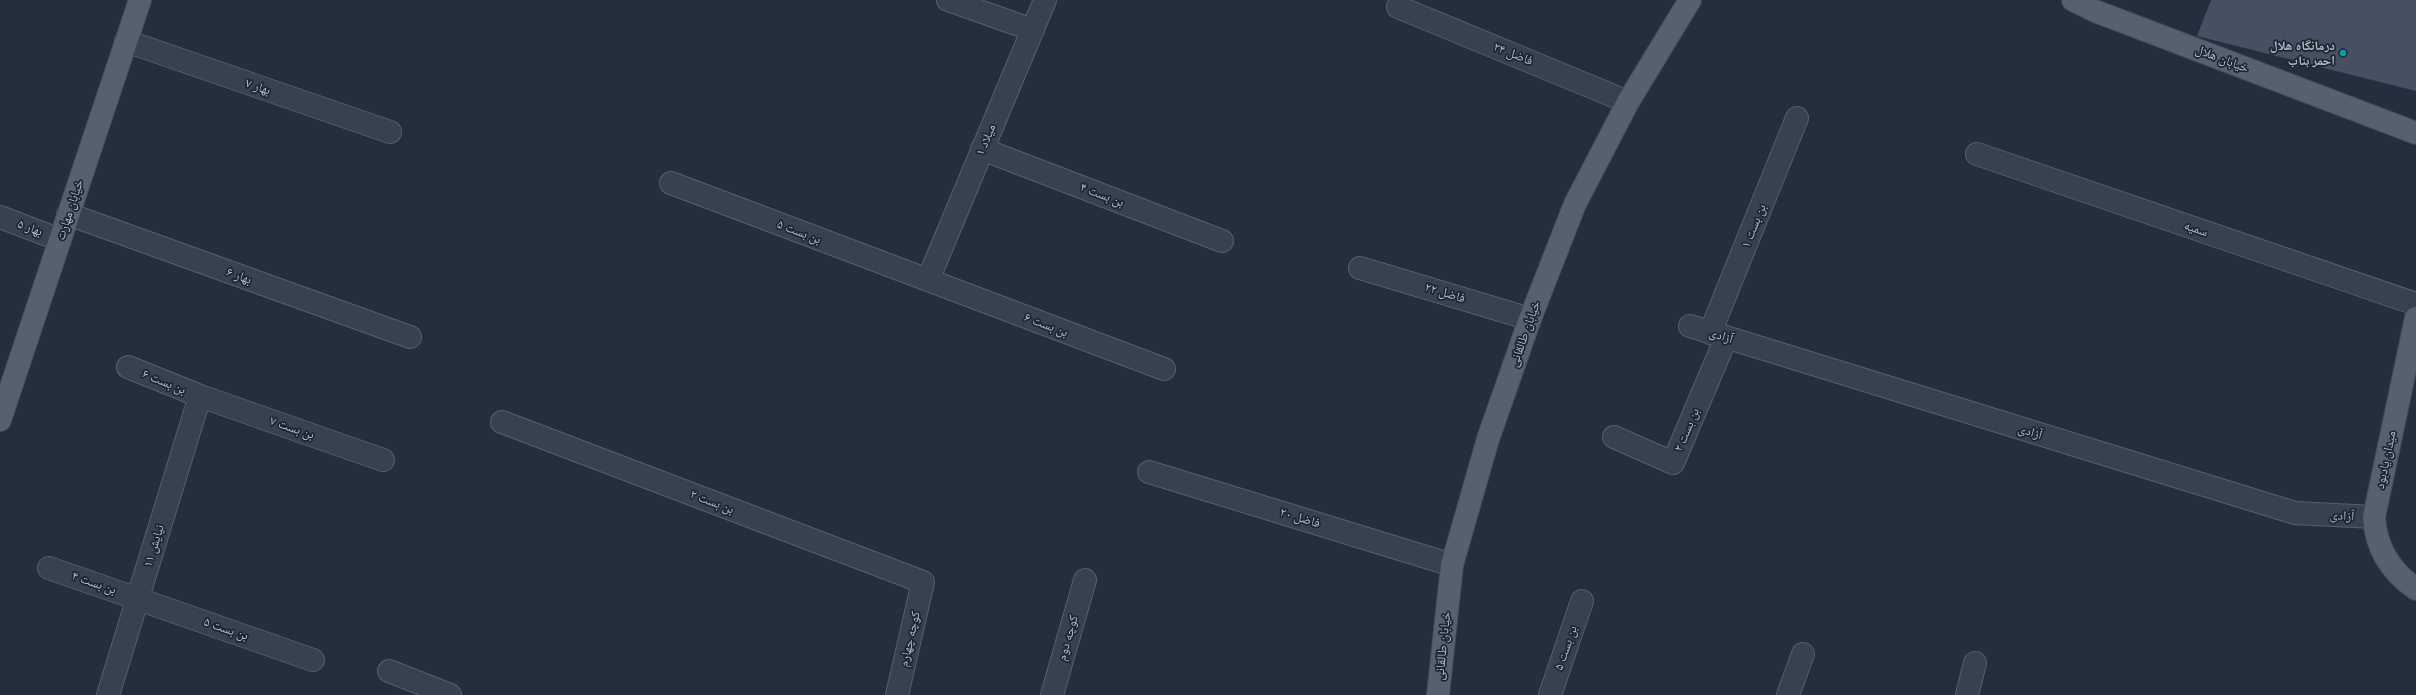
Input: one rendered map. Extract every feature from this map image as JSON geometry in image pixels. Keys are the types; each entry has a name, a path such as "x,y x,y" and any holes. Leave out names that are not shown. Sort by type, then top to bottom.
{"main road":[{"name":"خیابان مهارت","path":"0,420 140,0"},
{"name":"خیابان طالقانی","path":"1438,695 1452,565 1488,439 1530,319 1575,204 1628,102 1690,0"},
{"name":"خیابان هلال","path":"2073,0 2097,5 2416,132"},
{"name":"میدان یادبود","path":"2416,318 2374,517 2375,532 2381,551 2401,579 2416,589"}],"street":[{"path":"948,0 1033,30"},
{"name":"میلاد ۱","path":"928,280 1045,0"},
{"name":"فاضل ۲۴","path":"1398,7 1628,102"},
{"name":"بهار ۷","path":"126,41 390,132"},
{"name":"بن بست ۱","path":"1709,332 1797,118"},
{"name":"بن بست ۴","path":"982,149 1222,241"},
{"name":"سمیه","path":"1977,154 2416,304"},
{"name":"بن بست ۵","path":"671,184 928,280"},
{"name":"بهار ۶","path":"68,214 410,337"},
{"name":"بهار ۵","path":"0,217 60,240"},
{"name":"فاضل ۲۲","path":"1360,268 1530,319"},
{"name":"بن بست ۶","path":"928,280 1164,369"},
{"name":"بن بست ۲","path":"1614,437 1673,463 1709,332"},
{"name":"آزادی","path":"1709,332 2296,513 2374,517"},
{"name":"بن بست ۶","path":"128,368 200,396"},
{"name":"بن بست ۷","path":"200,396 383,460"},
{"name":"نیایش ۱۱","path":"108,695 200,396"},
{"name":"بن بست ۲","path":"502,422 923,582"},
{"name":"فاضل ۲۰","path":"1149,472 1452,565"},
{"name":"بن بست ۴","path":"49,568 138,598"},
{"name":"کوچه دوم","path":"1052,695 1085,580"},
{"name":"کوچه چهارم","path":"897,695 923,582"},
{"name":"بن بست ۵","path":"138,598 313,660"},
{"name":"بن بست ۵","path":"1550,695 1582,601"},
{"path":"1788,695 1802,654"},
{"path":"1967,695 1975,663"},
{"path":"389,671 450,695"}],"building":[{"name":"درمانگاه هلال احمر بناب","path":"2211,0 2416,0 2416,91 2197,36"}],"place":[{"name":"درمانگاه هلال احمر بناب","path":"2343,53"}]}
